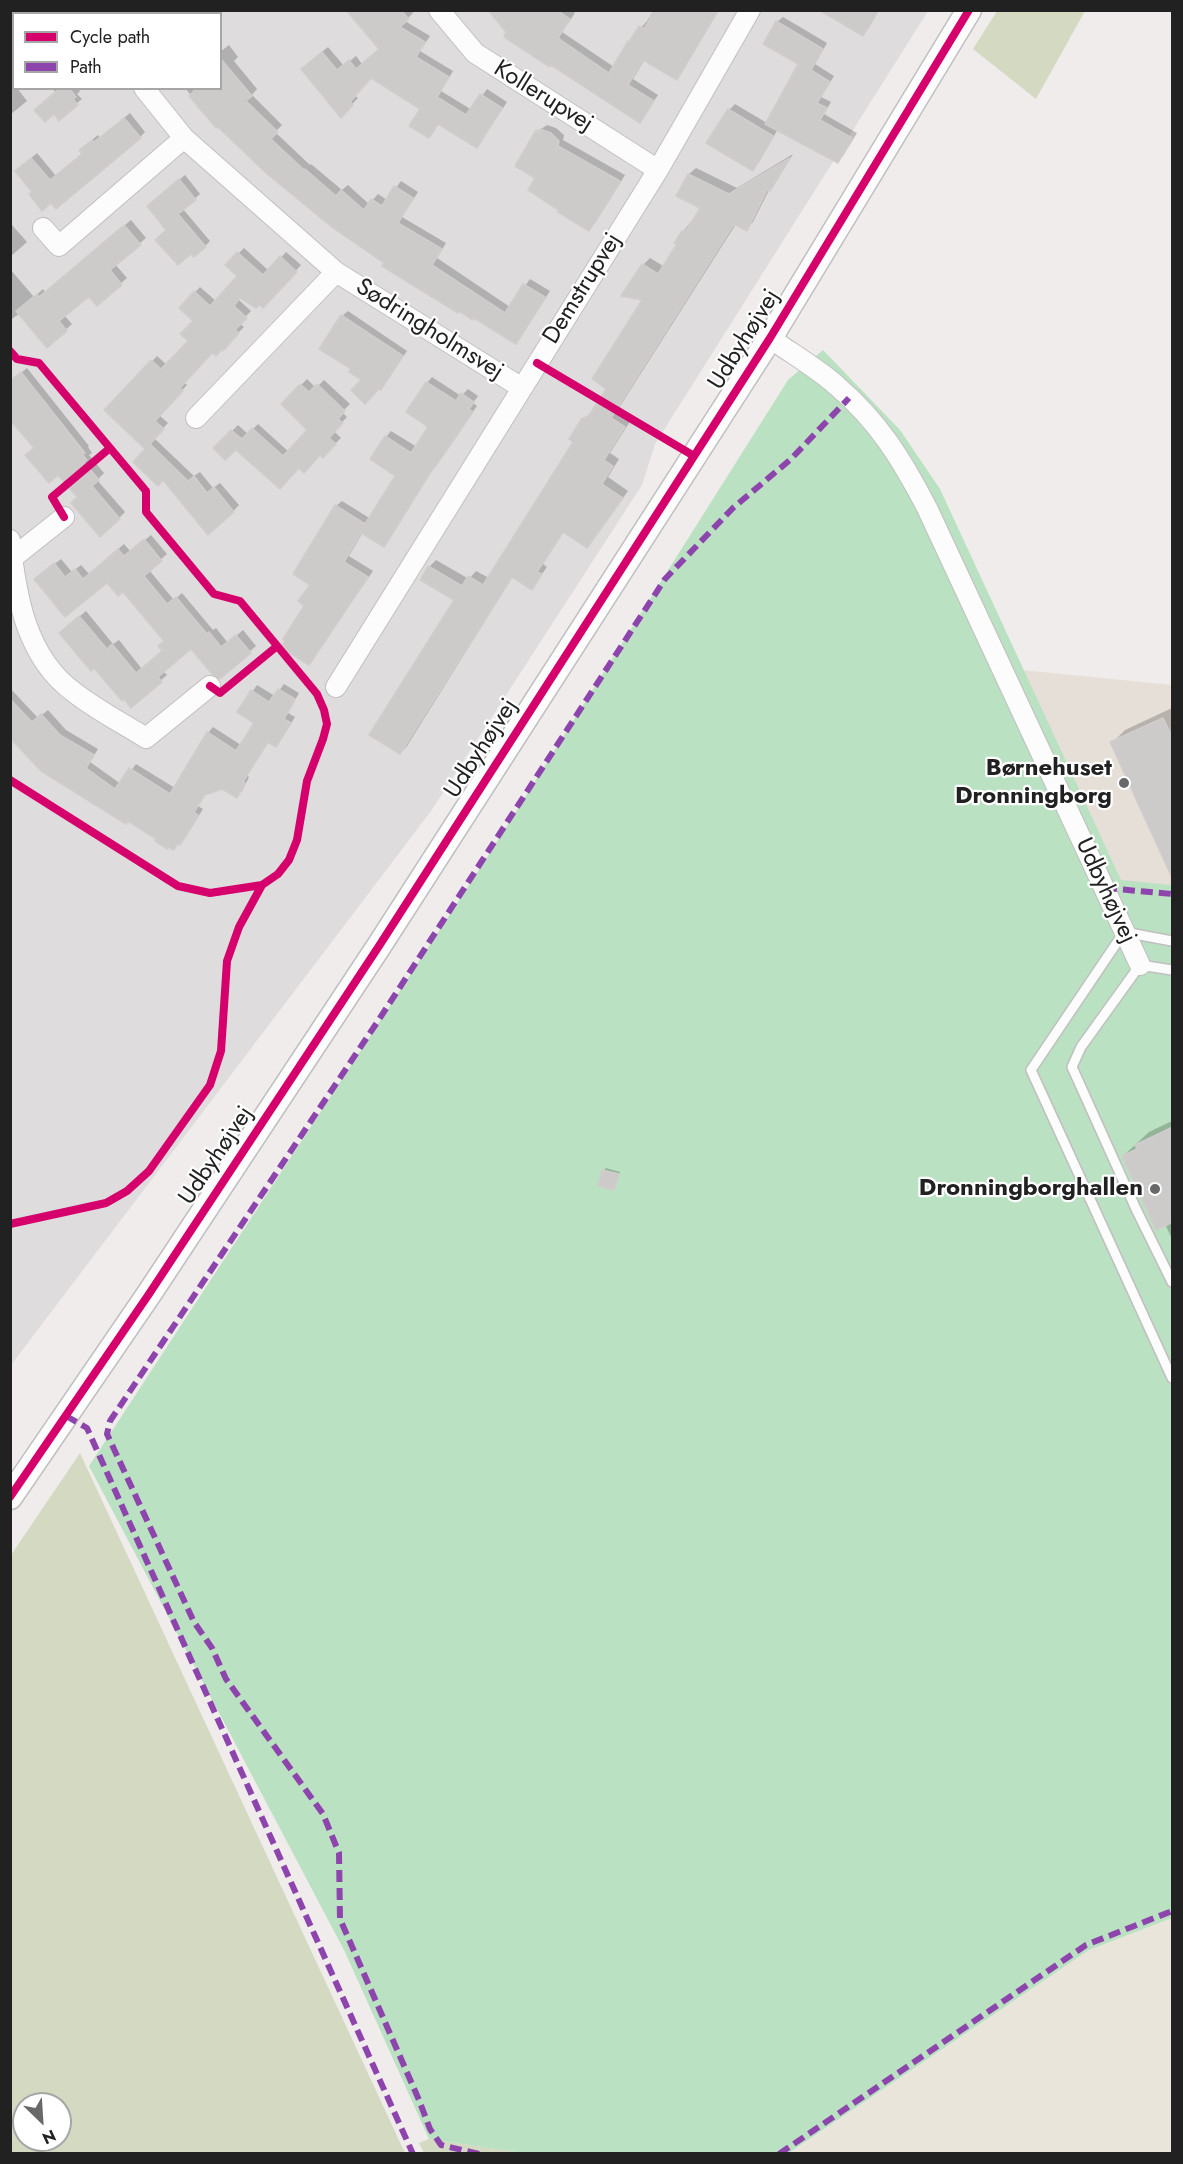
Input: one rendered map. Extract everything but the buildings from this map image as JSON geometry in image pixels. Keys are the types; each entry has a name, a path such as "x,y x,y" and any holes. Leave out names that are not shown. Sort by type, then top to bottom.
{"street":[{"name":"Kollerupvej","path":"439,10 475,53 658,170"},
{"name":"Demstrupvej","path":"336,687 658,170 750,10"},
{"name":"Udbyhøjvej","path":"10,1497 155,1284 379,946 770,338 969,10"},
{"name":"Sødringholmsvej","path":"146,90 184,138 336,272 522,388"},
{"path":"43,228 58,246 184,138"},
{"name":"Sødringholmsvej","path":"196,418 336,272"},
{"name":"Udbyhøjvej","path":"770,338 837,385 877,426 904,464 927,508 1140,965"},
{"path":"12,560 64,517"},
{"path":"10,540 24,619 32,641 45,663 73,692 146,738 210,686"}],"lane":[{"path":"1173,941 1125,932 1031,1070 1173,1378"},
{"path":"1173,970 1140,965 1081,1047 1072,1067 1136,1209 1173,1282"}],"shaded area":[{"path":"11,11 928,11 655,444 642,485 431,811 11,1365"},
{"name":"Børnehuset Dronningborg","path":"1022,670 1172,685 1172,885 1121,881"},
{"path":"1172,1918 1172,2153 789,2154 1089,1950"}],"green space":[{"path":"997,11 1085,11 1036,99 973,49"},
{"path":"823,350 900,430 940,489 1121,880 1172,885 1172,1918 1089,1950 789,2153 523,2153 429,2139 345,1952 89,1466 488,856 788,380"},
{"path":"80,1453 405,2153 11,2153 11,1555"},
{"path":"429,2139 523,2153 424,2153 419,2143"}],"marked path":[{"path":"479,2154 441,2145 430,2129 340,1919 339,1853 323,1814 226,1679 212,1648 194,1622 107,1434 110,1421 378,1021 665,579 733,508 791,459 849,398"},
{"path":"1105,888 1172,894"},
{"path":"66,1416 87,1428 413,2154"},
{"path":"779,2154 1086,1945 1172,1911"}],"cycle path":[{"path":"10,1497 149,1294 379,946 770,338 969,10"},
{"path":"10,351 17,359 39,363 146,491 146,512 214,594 240,601 317,694 327,724 307,781 297,840 289,860 278,874 262,885 210,893 178,886 10,780"},
{"path":"537,363 694,456"},
{"path":"64,517 52,497 110,448"},
{"path":"210,686 220,693 276,647"},
{"path":"10,1224 106,1203 127,1191 149,1171 210,1085 221,1051 227,961 239,927 262,885"}],"place":[{"name":"Børnehuset Dronningborg","path":"1124,783"},
{"name":"Dronningborghallen","path":"1155,1189"}]}
